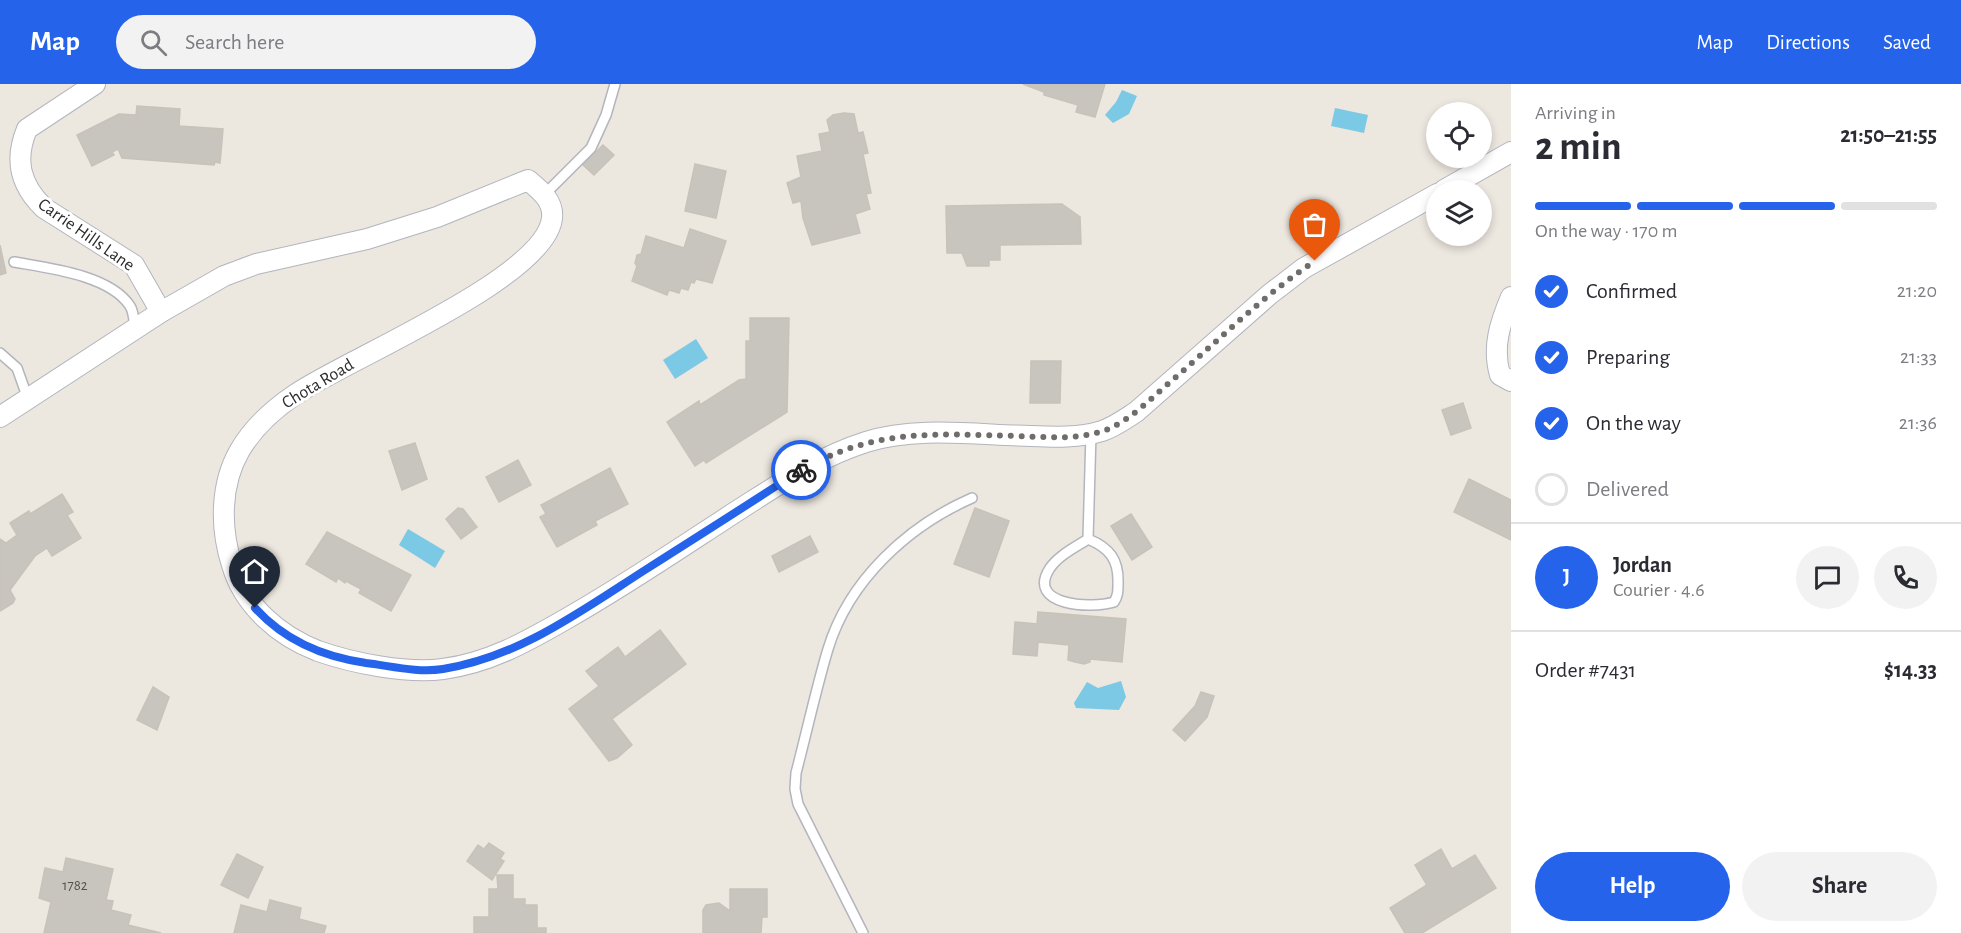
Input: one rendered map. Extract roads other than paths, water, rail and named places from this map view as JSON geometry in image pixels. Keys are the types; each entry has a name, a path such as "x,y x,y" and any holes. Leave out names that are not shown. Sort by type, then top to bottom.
{"street":[{"name":"Carrie Hills Lane","path":"95,84 27,129 20,155 23,183 44,208 134,265 161,312"},
{"path":"1462,180 1511,152"},
{"path":"0,417 161,312 224,276 256,264 367,239 437,217 528,180 545,194"},
{"name":"Chota Road","path":"545,194 551,206 552,220 546,236 532,255 462,304 295,394 266,418 239,452 229,480 224,508 224,532 234,572 243,590 264,618 306,646 350,660 415,670 440,670 486,660 512,650 584,609 802,470 843,450 870,441 924,434 1068,437 1091,434 1117,425 1136,412 1270,294 1304,268 1426,200"},
{"path":"1511,297 1497,339 1496,360 1500,375 1511,381"}],"lane":[{"path":"545,194 591,148 606,115 615,84"},
{"path":"14,262 68,272 115,292 129,304 135,329"},
{"path":"0,353 17,368 28,399"},
{"path":"1088,539 1091,434"},
{"path":"863,933 798,804 795,789 796,772 828,646 855,592 871,572 912,533 940,512 972,498"},
{"path":"1088,539 1112,554 1119,573 1117,597 1114,602 1088,607 1055,599 1048,592 1046,580 1048,570 1054,562 1088,539"}],"water":[{"path":"1122,90 1137,96 1129,114 1113,123 1105,115"},
{"path":"1335,108 1368,115 1364,133 1331,126"},
{"path":"696,339 708,358 675,379 663,360"},
{"path":"408,529 445,551 435,568 399,545"},
{"path":"1121,681 1126,697 1119,710 1076,708 1074,703 1087,682 1098,688"}]}
